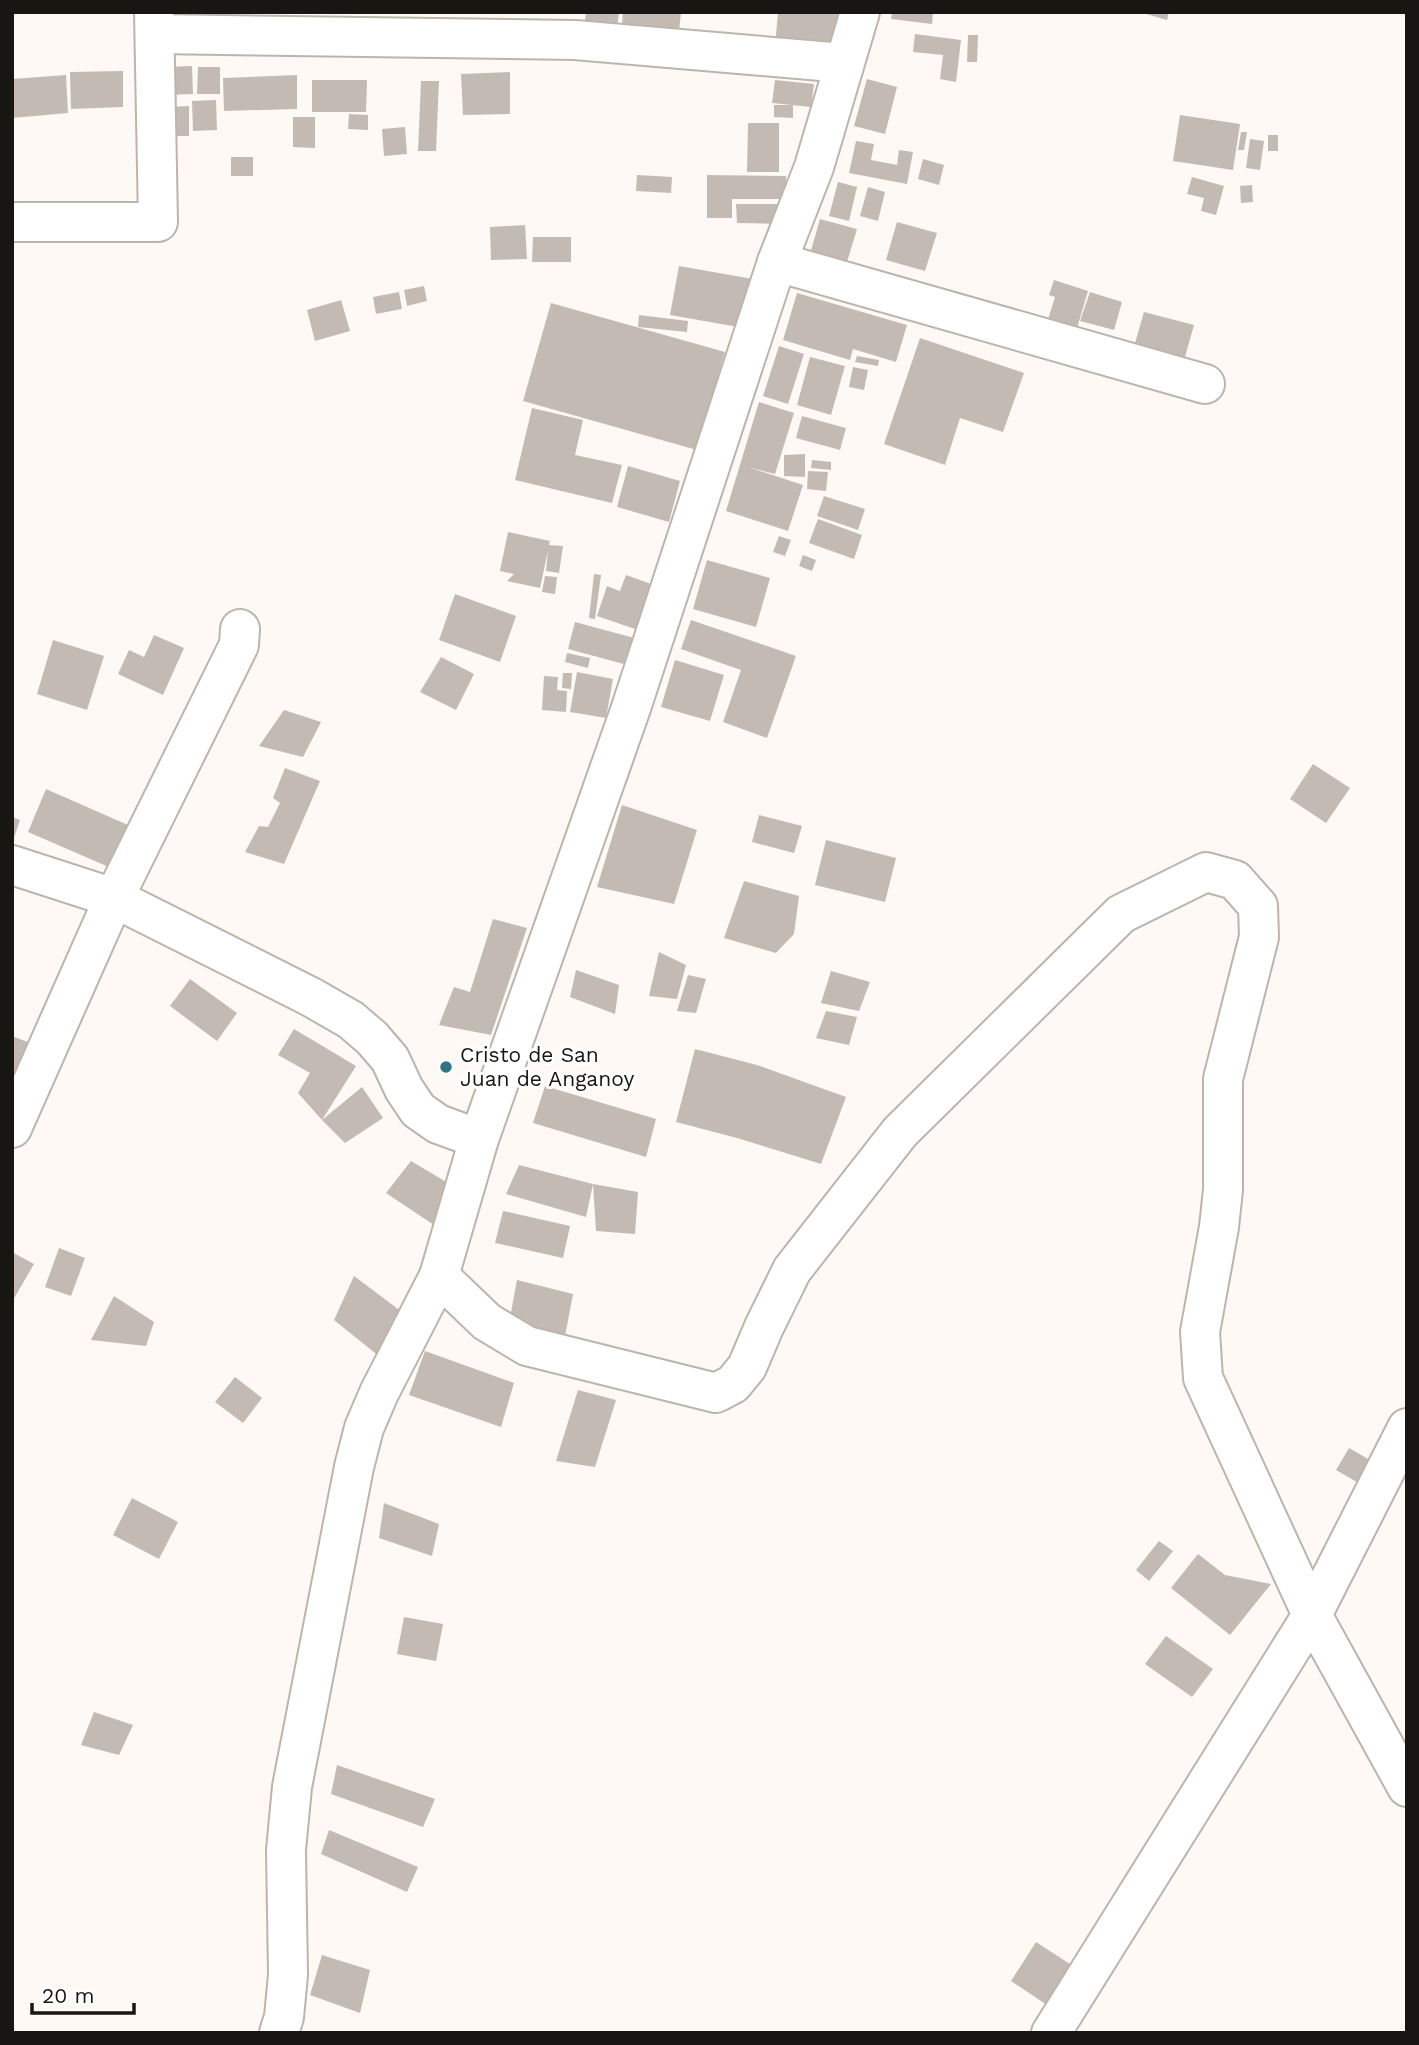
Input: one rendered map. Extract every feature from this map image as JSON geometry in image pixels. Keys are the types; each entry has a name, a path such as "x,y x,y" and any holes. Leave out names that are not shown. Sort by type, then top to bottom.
{"street":[{"path":"279,2033 284,2017 288,1975 286,1850 292,1787 354,1467 364,1428 439,1276 479,1139 631,708 777,262 814,167 860,12"},
{"path":"12,222 158,222 155,23 575,40 844,64"},
{"path":"777,262 1205,384"},
{"path":"12,1128 114,898 239,645 240,629"},
{"path":"12,865 114,898 311,997 351,1020 372,1038 390,1059 418,1110 438,1124 479,1139"},
{"path":"439,1276 487,1322 527,1346 716,1393 733,1384 747,1367 792,1270 900,1132 1121,914 1206,872 1235,880 1258,906 1259,937 1223,1079 1223,1190 1220,1227 1200,1332 1203,1378 1312,1615 1407,1787"},
{"path":"1051,2033 1312,1615 1407,1428"}],"building":[{"path":"586,12 619,12 616,38 583,35"},
{"path":"623,12 681,12 678,42 621,37"},
{"path":"778,12 844,12 842,51 775,46"},
{"path":"892,12 933,12 932,24 891,19"},
{"path":"1139,12 1169,12 1167,20"},
{"path":"915,34 961,40 956,82 940,79 943,55 913,52"},
{"path":"968,35 978,35 977,62 967,62"},
{"path":"192,66 193,94 168,95 167,67"},
{"path":"198,67 220,67 220,94 197,94"},
{"path":"123,71 123,107 71,109 70,72"},
{"path":"510,72 510,114 463,115 461,74"},
{"path":"66,75 68,113 12,118 12,79"},
{"path":"297,75 297,109 224,111 223,78"},
{"path":"867,79 897,87 885,134 854,126"},
{"path":"312,80 367,80 366,112 312,112"},
{"path":"775,80 814,84 811,107 772,103"},
{"path":"421,81 439,81 436,151 418,151"},
{"path":"216,100 217,130 193,131 192,101"},
{"path":"774,105 793,105 793,118 774,117"},
{"path":"189,106 189,136 170,136 169,107"},
{"path":"349,114 368,115 368,130 348,129"},
{"path":"1180,115 1240,124 1233,170 1173,161"},
{"path":"293,117 315,117 315,148 293,147"},
{"path":"748,123 779,123 779,172 747,172"},
{"path":"405,127 407,154 384,156 382,129"},
{"path":"1241,132 1247,132 1244,150 1238,150"},
{"path":"1268,135 1278,135 1278,151 1268,151"},
{"path":"1250,139 1264,141 1260,170 1246,168"},
{"path":"856,141 874,144 871,160 897,165 899,150 913,152 907,184 849,173"},
{"path":"231,157 253,157 253,176 231,176"},
{"path":"923,159 944,165 939,185 918,179"},
{"path":"637,175 672,177 671,193 636,191"},
{"path":"707,175 786,176 786,199 732,199 732,218 707,218"},
{"path":"1192,177 1224,186 1216,215 1201,211 1204,198 1187,194"},
{"path":"838,182 857,187 849,221 829,216"},
{"path":"1252,185 1253,202 1241,203 1240,186"},
{"path":"868,187 885,192 878,221 860,216"},
{"path":"736,204 784,204 784,224 737,223"},
{"path":"820,219 857,229 844,272 808,261"},
{"path":"897,222 937,233 925,271 886,260"},
{"path":"525,225 527,259 491,260 490,227"},
{"path":"533,237 571,237 571,262 532,262"},
{"path":"679,266 753,279 744,328 670,315"},
{"path":"1054,280 1088,291 1075,335 1046,326 1055,297 1049,295"},
{"path":"424,286 427,301 407,306 404,290"},
{"path":"399,292 402,309 376,314 373,297"},
{"path":"1090,292 1122,302 1114,330 1080,321"},
{"path":"797,293 907,325 896,362 853,349 850,360 783,340"},
{"path":"341,300 350,331 315,341 307,310"},
{"path":"551,303 725,352 697,450 523,401"},
{"path":"1144,312 1194,325 1183,364 1133,350"},
{"path":"639,315 688,321 687,332 638,327"},
{"path":"920,338 1024,373 1003,432 960,418 945,465 884,444"},
{"path":"779,346 804,354 788,404 763,396"},
{"path":"857,356 879,360 878,366 855,362"},
{"path":"810,357 845,366 831,415 797,405"},
{"path":"853,367 868,370 864,390 849,387"},
{"path":"759,402 794,413 775,474 748,467 803,485 788,531 726,511"},
{"path":"532,408 583,420 575,455 622,465 612,503 515,480"},
{"path":"802,416 846,428 840,450 796,438"},
{"path":"805,454 805,477 784,476 784,455"},
{"path":"812,460 831,462 831,470 811,468"},
{"path":"628,466 680,481 669,522 617,507"},
{"path":"808,471 828,472 826,491 807,489"},
{"path":"824,496 865,509 858,530 817,516"},
{"path":"818,519 862,535 854,559 809,543"},
{"path":"508,532 550,541 549,545 563,546 559,573 546,571 548,551 540,588 507,581 514,574 500,571"},
{"path":"779,536 791,540 785,556 773,552"},
{"path":"803,555 816,560 812,571 799,566"},
{"path":"707,560 770,578 756,627 693,609"},
{"path":"594,574 601,575 595,619 589,618"},
{"path":"626,575 654,585 638,630 597,616 607,586 620,591"},
{"path":"545,576 557,577 555,594 542,592"},
{"path":"455,594 516,616 500,662 439,640"},
{"path":"691,620 796,656 767,738 723,722 741,670 681,649"},
{"path":"575,622 638,639 631,666 568,649"},
{"path":"154,635 184,648 163,695 118,674 129,650 144,657"},
{"path":"53,640 104,656 87,710 37,694"},
{"path":"567,653 590,658 588,668 565,662"},
{"path":"441,657 474,674 456,710 420,692"},
{"path":"675,660 724,675 710,721 661,707"},
{"path":"577,672 613,679 606,718 570,712"},
{"path":"563,673 572,673 571,689 562,688"},
{"path":"544,676 558,677 557,690 567,691 566,712 542,710"},
{"path":"284,710 321,722 303,757 259,746"},
{"path":"1313,764 1350,788 1326,823 1290,799"},
{"path":"285,768 320,781 284,864 245,852 259,826 268,827 280,803 273,798"},
{"path":"46,789 137,829 118,871 28,832"},
{"path":"622,805 697,830 674,904 597,887"},
{"path":"759,815 802,826 794,853 752,842"},
{"path":"12,817 20,820 13,841 12,841"},
{"path":"826,840 896,858 885,902 815,885"},
{"path":"744,881 799,896 794,934 776,953 724,938"},
{"path":"493,919 527,928 491,1035 439,1025 454,987 470,992"},
{"path":"659,952 686,965 677,999 649,996"},
{"path":"576,970 619,985 615,1014 570,997"},
{"path":"831,971 870,982 859,1011 821,1003"},
{"path":"688,975 706,979 696,1013 677,1011"},
{"path":"190,979 237,1013 217,1041 170,1006"},
{"path":"826,1011 857,1017 849,1045 816,1038"},
{"path":"294,1029 356,1066 322,1120 298,1093 310,1073 278,1055"},
{"path":"12,1036 38,1046 12,1110"},
{"path":"695,1049 757,1065 846,1097 821,1164 676,1122"},
{"path":"545,1086 656,1119 646,1157 533,1123"},
{"path":"362,1087 383,1118 345,1143 322,1120"},
{"path":"411,1161 453,1186 443,1231 386,1193"},
{"path":"519,1165 593,1184 586,1217 506,1194"},
{"path":"593,1184 638,1192 635,1234 596,1231"},
{"path":"503,1211 570,1226 563,1258 495,1243"},
{"path":"59,1248 85,1258 71,1296 45,1287"},
{"path":"12,1252 34,1264 12,1302"},
{"path":"354,1276 402,1312 380,1357 334,1320"},
{"path":"517,1280 573,1294 565,1336 509,1323"},
{"path":"114,1296 154,1322 146,1346 91,1340"},
{"path":"425,1351 514,1383 501,1427 409,1395"},
{"path":"235,1377 262,1398 243,1423 215,1402"},
{"path":"578,1390 616,1400 595,1467 556,1461"},
{"path":"1349,1448 1382,1467 1369,1489 1336,1470"},
{"path":"132,1498 178,1522 159,1559 113,1535"},
{"path":"384,1503 439,1524 432,1556 379,1538"},
{"path":"1159,1541 1173,1551 1149,1581 1136,1570"},
{"path":"1198,1554 1225,1575 1271,1584 1230,1635 1171,1588"},
{"path":"404,1617 443,1624 436,1661 397,1654"},
{"path":"1166,1636 1213,1669 1192,1697 1145,1664"},
{"path":"94,1712 133,1725 119,1755 81,1745"},
{"path":"337,1765 435,1799 423,1827 331,1794"},
{"path":"329,1830 418,1867 407,1892 321,1854"},
{"path":"1036,1942 1073,1966 1047,2005 1011,1981"},
{"path":"322,1955 370,1970 360,2013 310,1995"}],"place":[{"name":"Cristo de San Juan de Anganoy","path":"446,1067"}]}
